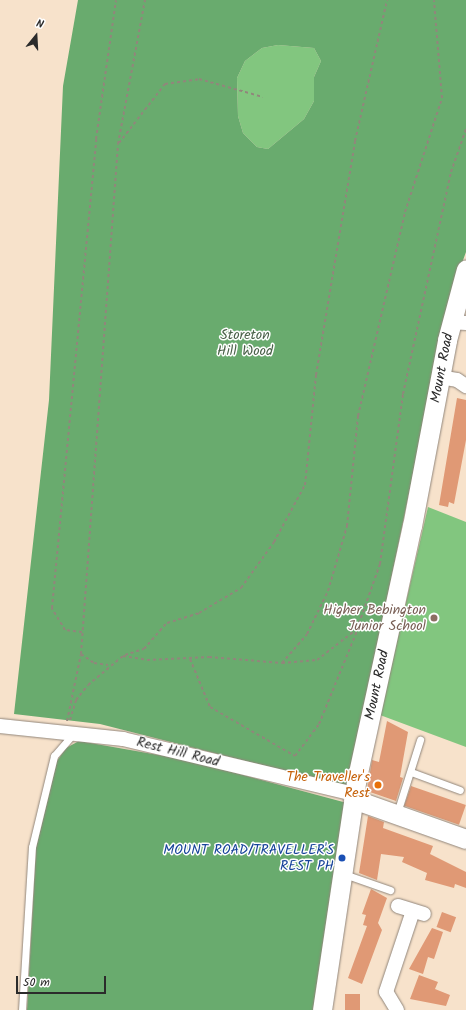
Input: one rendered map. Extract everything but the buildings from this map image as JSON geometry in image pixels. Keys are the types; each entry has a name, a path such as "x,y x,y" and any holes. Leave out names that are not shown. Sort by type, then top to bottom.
{"main road":[{"name":"Mount Road","path":"322,1010 342,874 412,526 439,377 458,322 466,269"},
{"path":"358,798 466,839"}],"street":[{"path":"439,377 457,380 466,386"},
{"name":"Rest Hill Road","path":"0,726 123,739 358,798"},
{"path":"397,1010 386,992 419,913 398,906"}],"lane":[{"path":"22,1010 32,847 54,756 74,733"},
{"path":"397,814 420,740"},
{"path":"410,772 460,790"},
{"path":"342,874 390,890"}],"path":[{"path":"82,632 65,630 52,608 96,139 116,0"},
{"path":"74,733 66,720 81,654 118,144 144,0"},
{"path":"74,733 70,720 76,700 108,665 124,656 144,649 167,623 198,613 242,588 274,542 305,485 316,375 355,141 387,0"},
{"path":"282,663 307,634 328,591 347,526 358,416 405,212 442,98 434,0"},
{"path":"118,144 164,84 199,80 263,96"},
{"path":"190,658 210,707 295,756 319,724 357,629 380,564 403,394 451,172 466,129"},
{"path":"124,656 147,660 190,658 282,663 317,660 357,629"},
{"path":"81,654 94,663 108,665"}],"green space":[{"name":"Storeton Hill Wood","path":"78,0 466,0 466,252 450,296 348,787 100,724 14,714 49,400 63,86","holes":["278,45 314,48 321,61 314,77 314,101 304,119 268,149 257,147 243,133 238,116 237,78 245,61 262,48"]},
{"path":"278,45 314,48 321,61 314,77 314,101 304,119 268,149 257,147 243,133 238,116 237,78 245,61 262,48"},
{"name":"Higher Bebington Junior School","path":"428,507 466,522 466,747 380,715"},
{"path":"79,741 187,760 347,803 314,1010 27,1010 36,848 57,761 66,748"}],"place":[{"name":"Higher Bebington Junior School","path":"434,618"},
{"name":"The Traveller's Rest","path":"378,785"},
{"name":"MOUNT ROAD/TRAVELLER'S REST PH","path":"342,858"}]}
